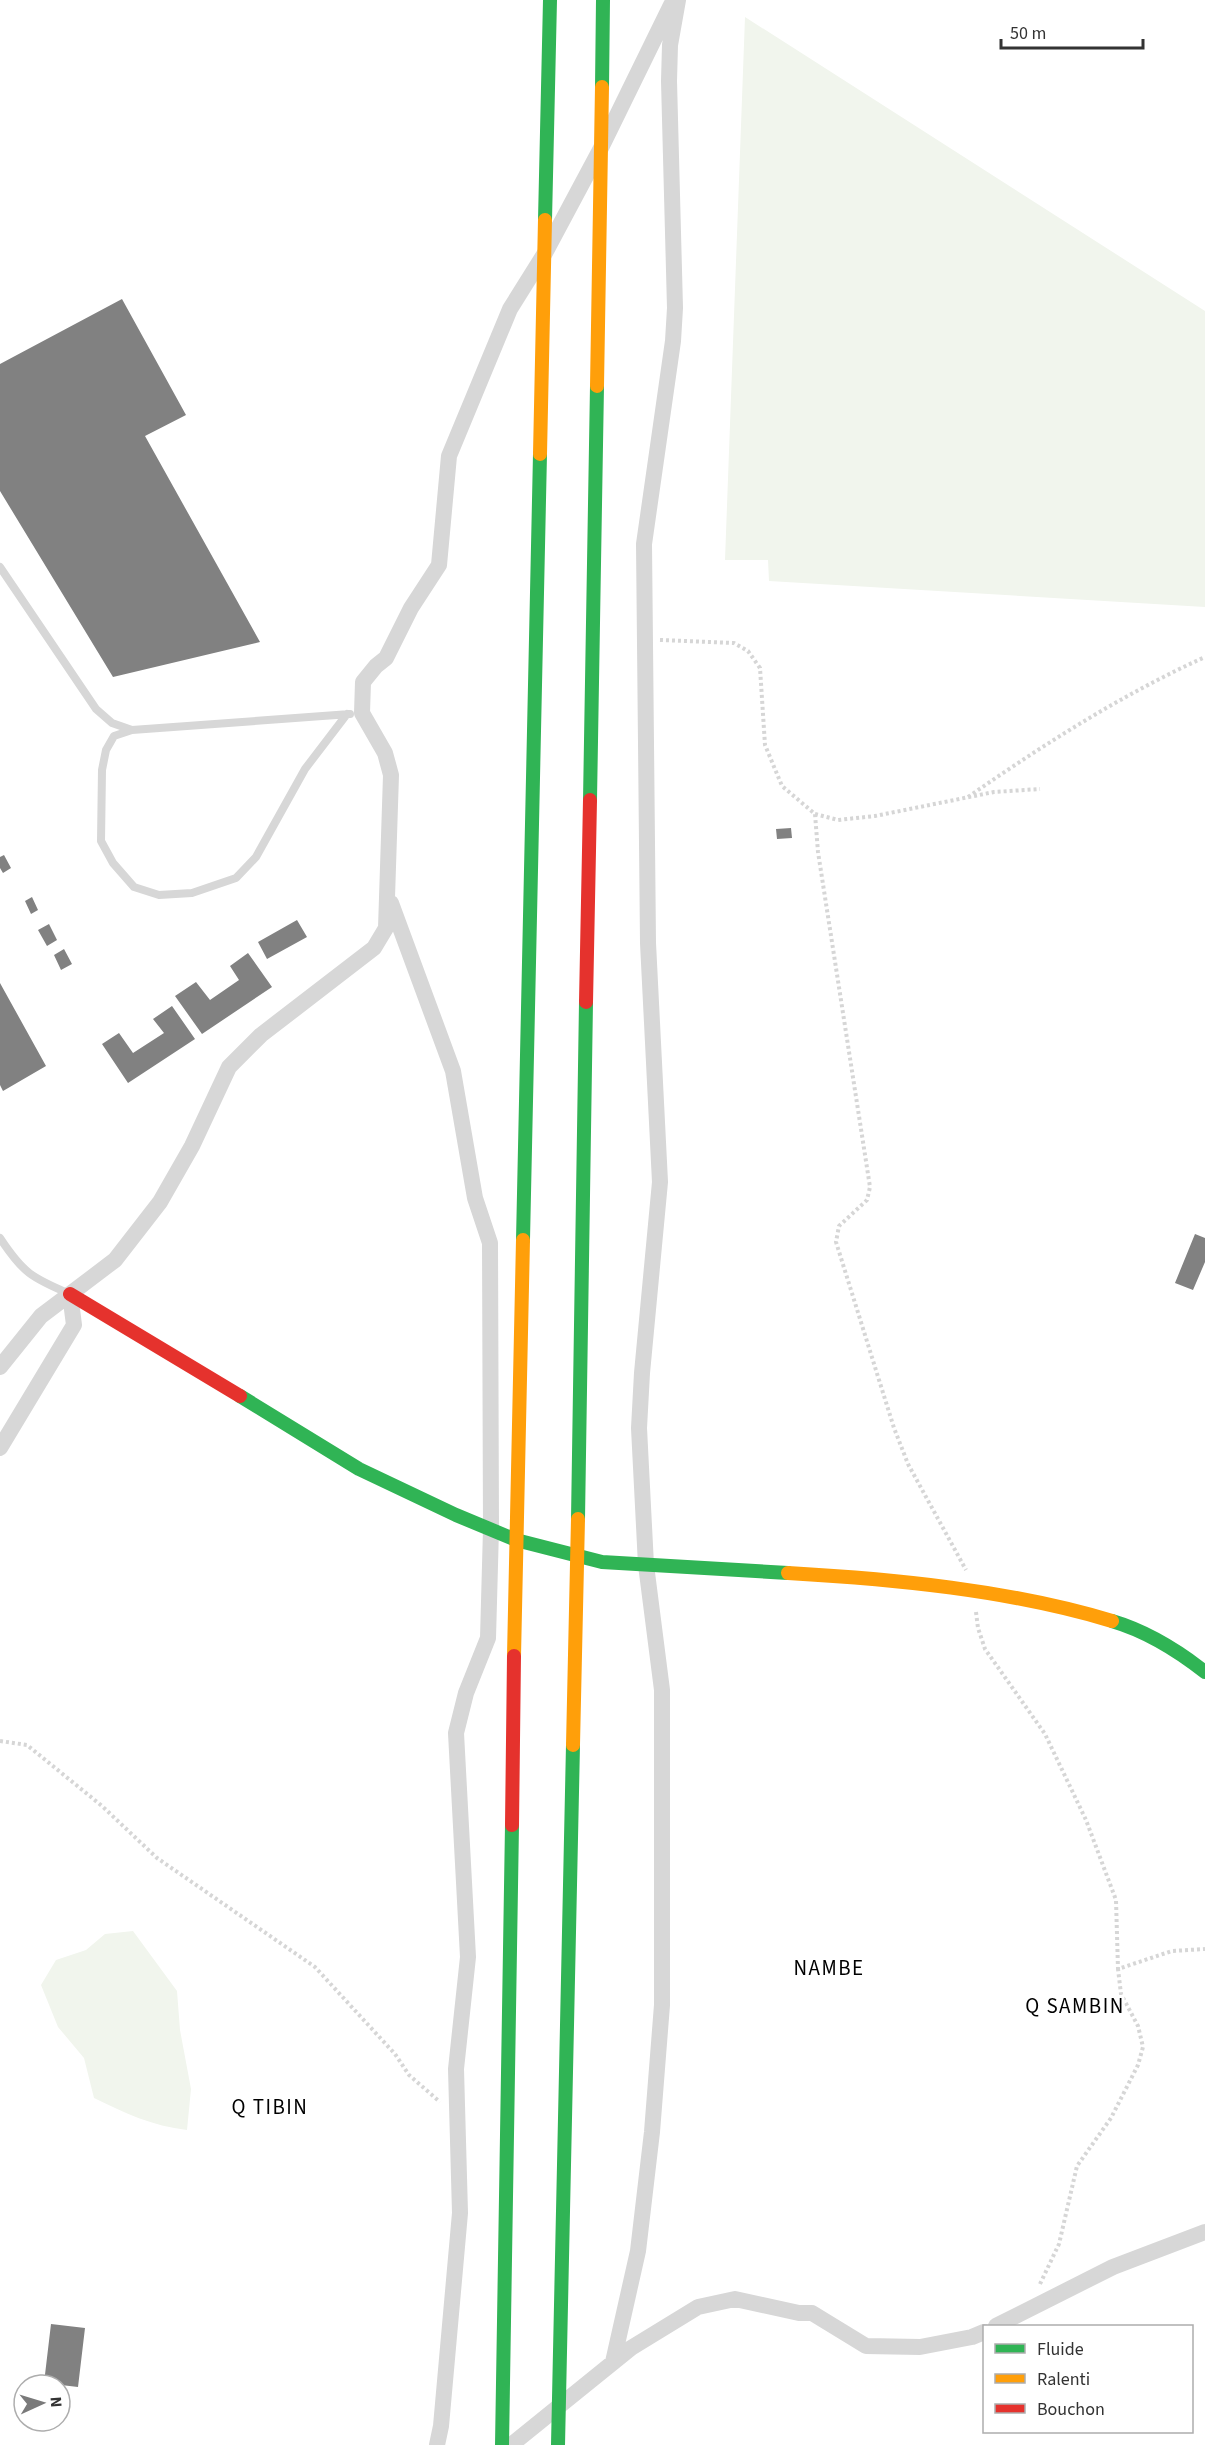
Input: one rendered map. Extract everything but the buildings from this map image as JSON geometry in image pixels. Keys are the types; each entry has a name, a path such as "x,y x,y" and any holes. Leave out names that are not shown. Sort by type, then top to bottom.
{"main road":[{"path":"502,2445 516,1540 550,0"},
{"path":"558,2445 577,1557 603,0"},
{"path":"70,1294 152,1341 359,1469 516,1540 602,1562 858,1577 975,1591 1092,1615 1135,1628 1188,1659 1205,1672"}],"street":[{"path":"0,1367 41,1316 115,1260 160,1202 192,1146 229,1067 261,1035 374,948 386,928 391,776 385,753 355,713 363,682 386,658 411,609 439,565 449,456 510,309 545,253 600,150 673,0"},
{"path":"614,2362 638,2251 652,2132 662,2005 662,1690 646,1565 639,1428 660,1182 648,943 644,544 673,341 675,308 669,69 670,45 678,0"},
{"path":"387,894 453,1071 475,1198 490,1243 491,1529 488,1638 466,1693 456,1733 468,1958 456,2069 460,2213 442,2414 437,2445"},
{"path":"0,1448 74,1325 70,1294"},
{"path":"998,2325 1113,2267 1205,2232"},
{"path":"511,2445 631,2348 698,2307 735,2299 799,2313 812,2313 866,2346 920,2347 972,2337 983,2332"}],"lane":[{"path":"0,567 96,709 112,723 132,730"},
{"path":"355,713 305,769 256,857 236,878 192,893 159,895 134,887 113,863 101,842 102,770 106,750 114,736 132,730 355,713"},
{"path":"0,1238 15,1261 36,1279 70,1294"}],"path":[{"path":"645,639 734,644 748,651 760,668 765,745 782,786 815,814 838,820 875,816 994,792 1040,789"},
{"path":"968,797 1050,740 1205,657"},
{"path":"815,814 818,852 870,1187 867,1200 839,1226 836,1242 897,1437 908,1464 975,1591 978,1628 985,1649 1045,1734 1086,1820 1116,1900 1121,1994 1138,2026 1143,2047 1138,2065 1111,2118 1077,2166 1059,2244 1038,2287"},
{"path":"0,1741 27,1745 102,1806 157,1858 315,1967 395,2054 409,2075 439,2101 444,2109"},
{"path":"1118,1969 1172,1951 1205,1949"}],"shaded area":[{"path":"745,17 1205,311 1205,607 769,581 768,560 725,560"},
{"path":"133,1931 177,1991 180,2030 191,2089 187,2130 150,2122 94,2098 84,2058 58,2027 41,1985 56,1960 86,1950 105,1934"}],"traffic: fast":[{"path":"545,220 550,0"},
{"path":"602,87 603,0"},
{"path":"590,800 597,386"},
{"path":"523,1240 540,454"},
{"path":"578,1519 586,1002"},
{"path":"240,1396 359,1469 456,1515 516,1540 602,1562 788,1573"},
{"path":"1112,1621 1161,1642 1205,1672"},
{"path":"558,2445 573,1745"},
{"path":"502,2445 512,1825"}],"traffic: slow":[{"path":"597,386 602,87"},
{"path":"540,454 545,220"},
{"path":"514,1656 523,1240"},
{"path":"573,1745 578,1519"},
{"path":"788,1573 910,1583 992,1594 1033,1601 1112,1621"}],"traffic: jam":[{"path":"586,1002 590,800"},
{"path":"70,1294 240,1396"},
{"path":"512,1825 514,1656"}],"district":[{"name":"NAMBE","path":"829,1968"},
{"name":"Q SAMBIN","path":"1075,2006"},
{"name":"Q TIBIN","path":"270,2107"}]}
